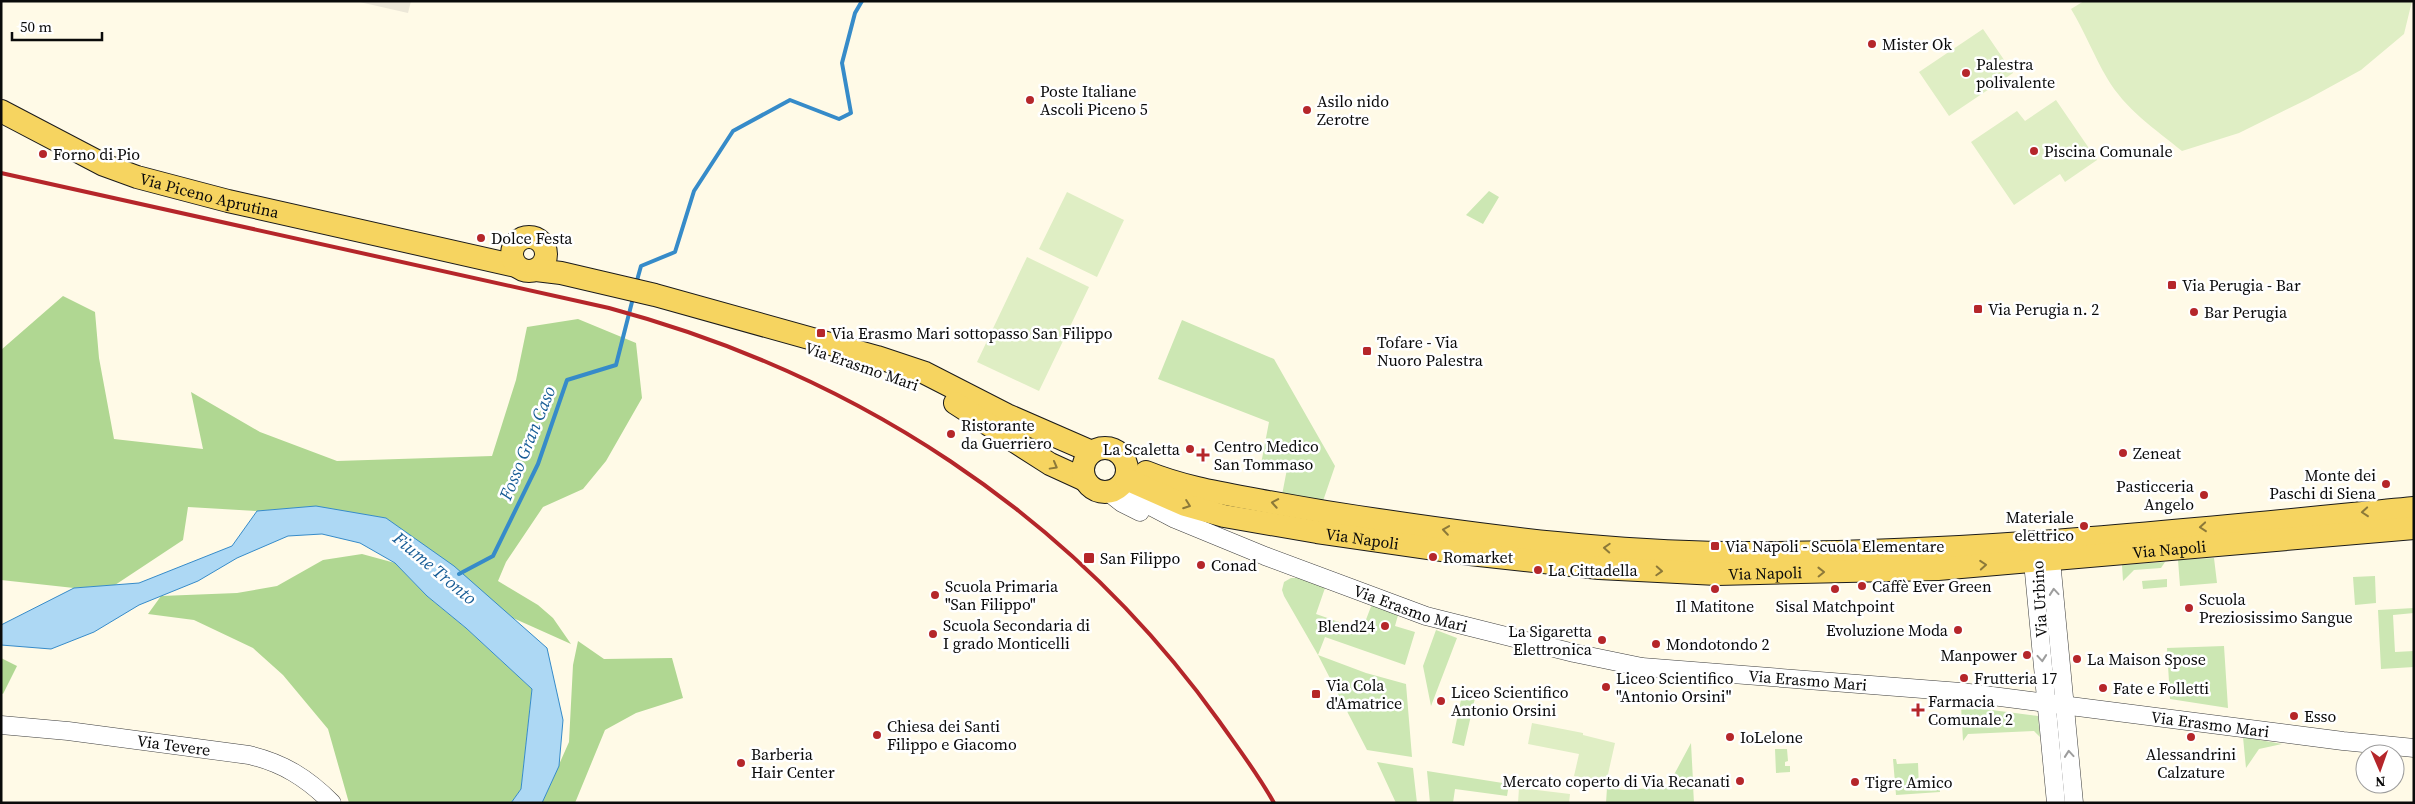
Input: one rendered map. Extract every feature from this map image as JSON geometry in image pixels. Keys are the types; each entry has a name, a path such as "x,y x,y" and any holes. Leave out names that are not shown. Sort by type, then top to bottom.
{"main road":[{"name":"Via Piceno Aprutina","path":"1,110 104,165 137,177 228,200 430,246"},
{"name":"Via Erasmo Mari","path":"430,246 527,264 656,295 710,312 792,332 924,373 1007,415 1092,452 1105,448 1113,449 1123,457 1121,480 1098,491 1085,480 1050,464 970,412 920,383 727,323 710,312"},
{"path":"1085,480 1084,466 1092,452"},
{"name":"Via Napoli","path":"1121,480 1185,506 1221,527 1599,568 1729,574 1938,569 2042,554 2414,508"},
{"name":"Via Napoli","path":"1121,480 1188,487 1301,508 1473,534 1600,548 1738,553 1937,548 2042,554 2414,528"}],"street":[{"name":"Via Erasmo Mari","path":"1121,480 1133,497 1175,519 1221,527 1426,616 1574,653 1642,667 1961,692 2343,741 2414,748"},
{"name":"Via Urbino","path":"2042,554 2047,703 2056,803"},
{"name":"Via Urbino","path":"2042,554 2065,705 2074,803"},
{"name":"Via Tevere","path":"1,725 68,731 249,755 272,760 292,770 332,803"}],"green space":[{"path":"2084,1 2412,1 2404,34 2361,70 2239,133 2182,151 2132,109 2114,89 2071,9"},
{"name":"Palestra polivalente","path":"1983,29 2013,73 1949,116 1919,72"},
{"name":"Piscina Comunale","path":"2056,100 2097,160 2065,182 2060,174 2014,205 1971,142 2017,111 2025,121"},
{"path":"1489,191 1499,197 1483,224 1466,215"},
{"path":"1067,192 1124,220 1097,277 1039,249"},
{"path":"1027,257 1089,287 1039,391 977,362"},
{"path":"63,296 95,312 99,358 114,439 203,449 191,392 260,432 337,461 492,456 516,380 527,327 578,319 636,343 642,398 606,461 583,489 543,507 506,562 498,581 538,605 553,618 571,644 513,618 386,518 316,507 257,511 188,507 183,540 115,585 74,588 1,580 1,350"},
{"path":"1182,320 1274,359 1335,466 1323,501 1282,495 1287,469 1261,464 1269,422 1158,379"},
{"path":"362,554 395,563 427,596 466,628 532,689 521,789 511,803 349,803 328,729 283,675 253,648 194,620 148,614 161,596 237,593 277,586 323,560"},
{"path":"2214,558 2217,583 2180,586 2178,560"},
{"path":"2165,562 2161,568 2134,570 2123,581 2122,565"},
{"path":"2375,576 2376,603 2355,605 2353,577"},
{"path":"1291,578 1300,578 1325,588 1316,614 1362,630 1372,604 1398,615 1395,626 1415,632 1405,665 1325,637 1318,655 1284,596 1282,590 1284,582"},
{"path":"2167,579 2167,587 2143,589 2142,581"},
{"path":"2414,608 2414,613 2393,615 2395,652 2414,651 2414,667 2381,669 2378,610"},
{"path":"1436,630 1457,638 1431,706 1423,666"},
{"path":"578,641 604,659 672,658 683,698 636,713 605,730 575,803 542,803 569,742 573,665"},
{"path":"2224,646 2228,708 2170,699 2167,648"},
{"path":"1318,655 1366,673 1406,684 1412,757 1367,750"},
{"path":"1,658 17,666 3,694 1,693"},
{"path":"1462,695 1475,698 1464,746 1452,743"},
{"path":"1961,706 2038,716 2040,737 2034,731 1968,734 1963,741"},
{"path":"1532,723 1583,733 1583,735 1615,743 1606,783 1574,776 1579,754 1528,744"},
{"path":"2243,737 2282,744 2259,749 2246,768"},
{"path":"1691,743 1693,781 1669,784"},
{"path":"1775,749 1787,749 1788,761 1785,762 1785,766 1790,766 1790,772 1776,773"},
{"path":"1893,759 1896,759 1897,764 1918,763 1919,788 1929,787 1929,784 1940,783 1940,792 1896,795"},
{"path":"1377,762 1413,768 1417,803 1396,803"},
{"path":"1427,771 1509,784 1507,796 1455,789 1453,803 1430,803"},
{"path":"1693,785 1694,803 1606,803 1607,788 1624,790"},
{"path":"1519,788 1570,794 1569,803 1518,803"}],"shaded area":[{"path":"355,1 411,1 408,13"}],"water":[{"name":"Fiume Tronto","path":"316,506 386,518 454,566 547,648 563,720 559,766 542,803 511,803 521,789 532,689 466,628 427,596 395,563 360,543 322,534 288,536 237,558 198,581 139,605 94,632 51,649 1,645 1,625 74,588 139,583 232,546 257,511"}],"waterway":[{"name":"Fosso Gran Caso","path":"636,284 641,266 675,252 694,191 733,131 790,100 839,119 851,113 842,63 855,13 862,1"},
{"name":"Fosso Gran Caso","path":"459,574 493,556 538,464 567,380 616,365 633,298"}],"railway":[{"path":"1,173 609,308 700,336 787,371 871,413 950,461 1025,516 1095,578 1160,646 1219,721 1255,771 1274,803"}],"place":[{"name":"Mister Ok","path":"1872,44"},
{"name":"Palestra polivalente","path":"1966,73"},
{"name":"Poste Italiane Ascoli Piceno 5","path":"1030,100"},
{"name":"Asilo nido Zerotre","path":"1307,110"},
{"name":"Piscina Comunale","path":"2034,151"},
{"name":"Forno di Pio","path":"43,154"},
{"name":"Dolce Festa","path":"481,238"},
{"name":"Via Perugia - Bar","path":"2172,285"},
{"name":"Via Perugia n. 2","path":"1978,309"},
{"name":"Bar Perugia","path":"2194,312"},
{"name":"Via Erasmo Mari sottopasso San Filippo","path":"821,333"},
{"name":"Tofare - Via Nuoro Palestra","path":"1367,351"},
{"name":"Ristorante da Guerriero","path":"951,434"},
{"name":"La Scaletta","path":"1190,449"},
{"name":"Zeneat","path":"2123,453"},
{"name":"Centro Medico San Tommaso","path":"1203,455"},
{"name":"Monte dei Paschi di Siena","path":"2386,484"},
{"name":"Pasticceria Angelo","path":"2204,495"},
{"name":"Materiale elettrico","path":"2084,526"},
{"name":"Via Napoli - Scuola Elementare","path":"1715,546"},
{"name":"Romarket","path":"1433,557"},
{"name":"San Filippo","path":"1089,558"},
{"name":"Conad","path":"1201,565"},
{"name":"La Cittadella","path":"1538,570"},
{"name":"Caffè Ever Green","path":"1862,586"},
{"name":"Il Matitone","path":"1715,589"},
{"name":"Sisal Matchpoint","path":"1835,589"},
{"name":"Scuola Primaria \"San Filippo\"","path":"935,595"},
{"name":"Scuola Preziosissimo Sangue","path":"2189,608"},
{"name":"Blend24","path":"1385,626"},
{"name":"Evoluzione Moda","path":"1958,630"},
{"name":"Scuola Secondaria di I grado Monticelli","path":"933,634"},
{"name":"La Sigaretta Elettronica","path":"1602,640"},
{"name":"Mondotondo 2","path":"1656,644"},
{"name":"Manpower","path":"2027,655"},
{"name":"La Maison Spose","path":"2077,659"},
{"name":"Frutteria 17","path":"1964,678"},
{"name":"Liceo Scientifico \"Antonio Orsini\"","path":"1606,687"},
{"name":"Fate e Folletti","path":"2103,688"},
{"name":"Via Cola d'Amatrice","path":"1316,694"},
{"name":"Liceo Scientifico Antonio Orsini","path":"1441,701"},
{"name":"Farmacia Comunale 2","path":"1918,710"},
{"name":"Esso","path":"2294,716"},
{"name":"Chiesa dei Santi Filippo e Giacomo","path":"877,735"},
{"name":"IoLelone","path":"1730,737"},
{"name":"Alessandrini Calzature","path":"2191,737"},
{"name":"Barberia Hair Center","path":"741,763"},
{"name":"Mercato coperto di Via Recanati","path":"1740,781"},
{"name":"Tigre Amico","path":"1855,782"}]}
